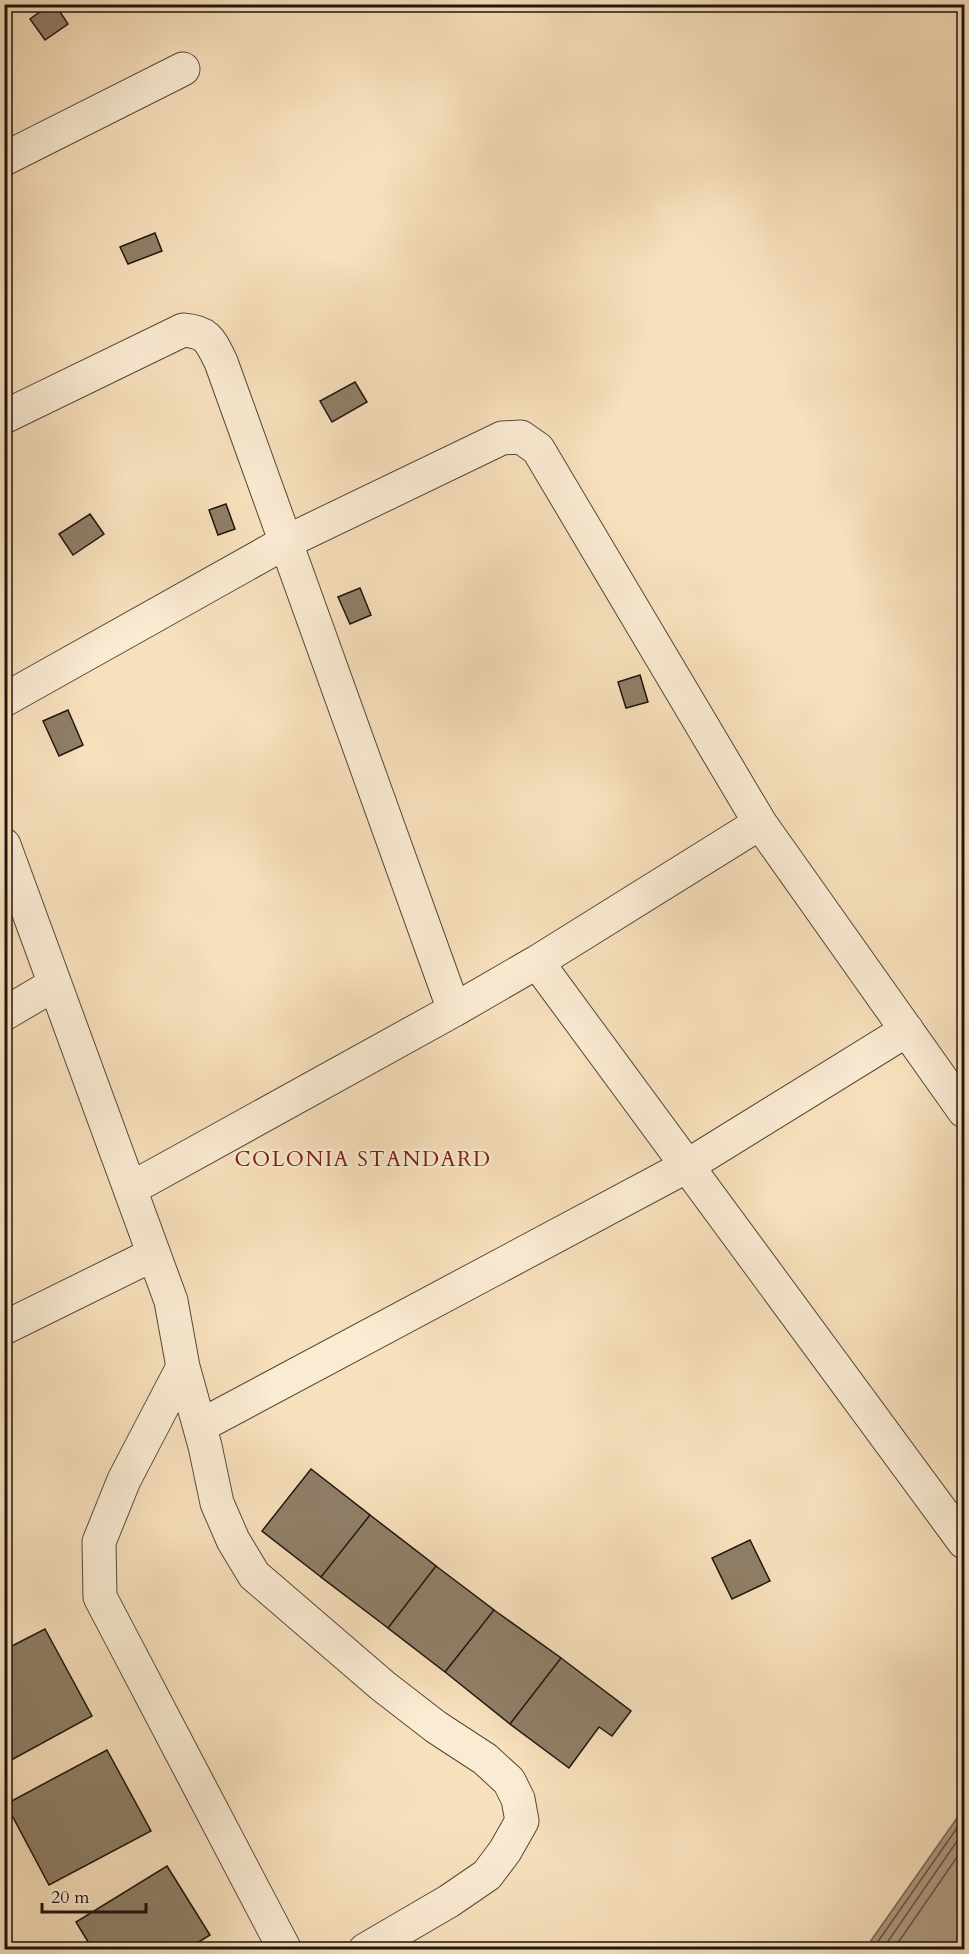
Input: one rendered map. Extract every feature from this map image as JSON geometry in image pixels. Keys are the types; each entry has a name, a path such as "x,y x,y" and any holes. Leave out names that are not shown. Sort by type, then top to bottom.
{"street":[{"path":"4,159 183,69"},
{"path":"4,417 183,330 199,331 212,342 454,1010"},
{"path":"4,700 286,542 502,438 521,437 538,449 760,823 964,1111"},
{"path":"130,1189 537,962 760,823"},
{"path":"4,845 171,1301 183,1367 200,1426 217,1503 234,1540 254,1575 383,1686 485,1759 509,1781 518,1799 522,1821 505,1851 487,1875 449,1901 365,1950"},
{"path":"537,962 964,1542"},
{"path":"4,1014 55,984"},
{"path":"200,1426 687,1166 907,1030"},
{"path":"4,1328 154,1254"},
{"path":"183,1367 124,1480 99,1542 100,1597 285,1950"}],"water":[{"path":"964,1808 964,1949 865,1949"}],"building":[{"path":"51,4 55,4 68,24 45,40 30,19"},
{"path":"155,233 162,251 128,264 120,247"},
{"path":"355,382 367,402 332,422 320,401"},
{"path":"226,504 235,529 218,535 209,510"},
{"path":"90,514 104,534 73,555 59,534"},
{"path":"360,588 371,615 350,624 338,597"},
{"path":"640,675 648,702 626,708 618,682"},
{"path":"68,710 83,745 59,756 43,721"},
{"path":"311,1469 370,1515 321,1577 262,1531"},
{"path":"370,1515 436,1566 388,1628 321,1577"},
{"path":"750,1540 770,1581 732,1599 712,1558"},
{"path":"436,1566 494,1610 445,1672 388,1628"},
{"path":"494,1610 561,1658 510,1724 445,1672"},
{"path":"45,1629 92,1716 4,1764 4,1650"},
{"path":"561,1658 631,1711 612,1736 599,1727 569,1768 510,1724"},
{"path":"107,1750 151,1831 49,1885 6,1804"},
{"path":"167,1866 210,1935 186,1950 93,1950 76,1922"}],"district":[{"name":"COLONIA STANDARD","path":"363,1159"}]}
